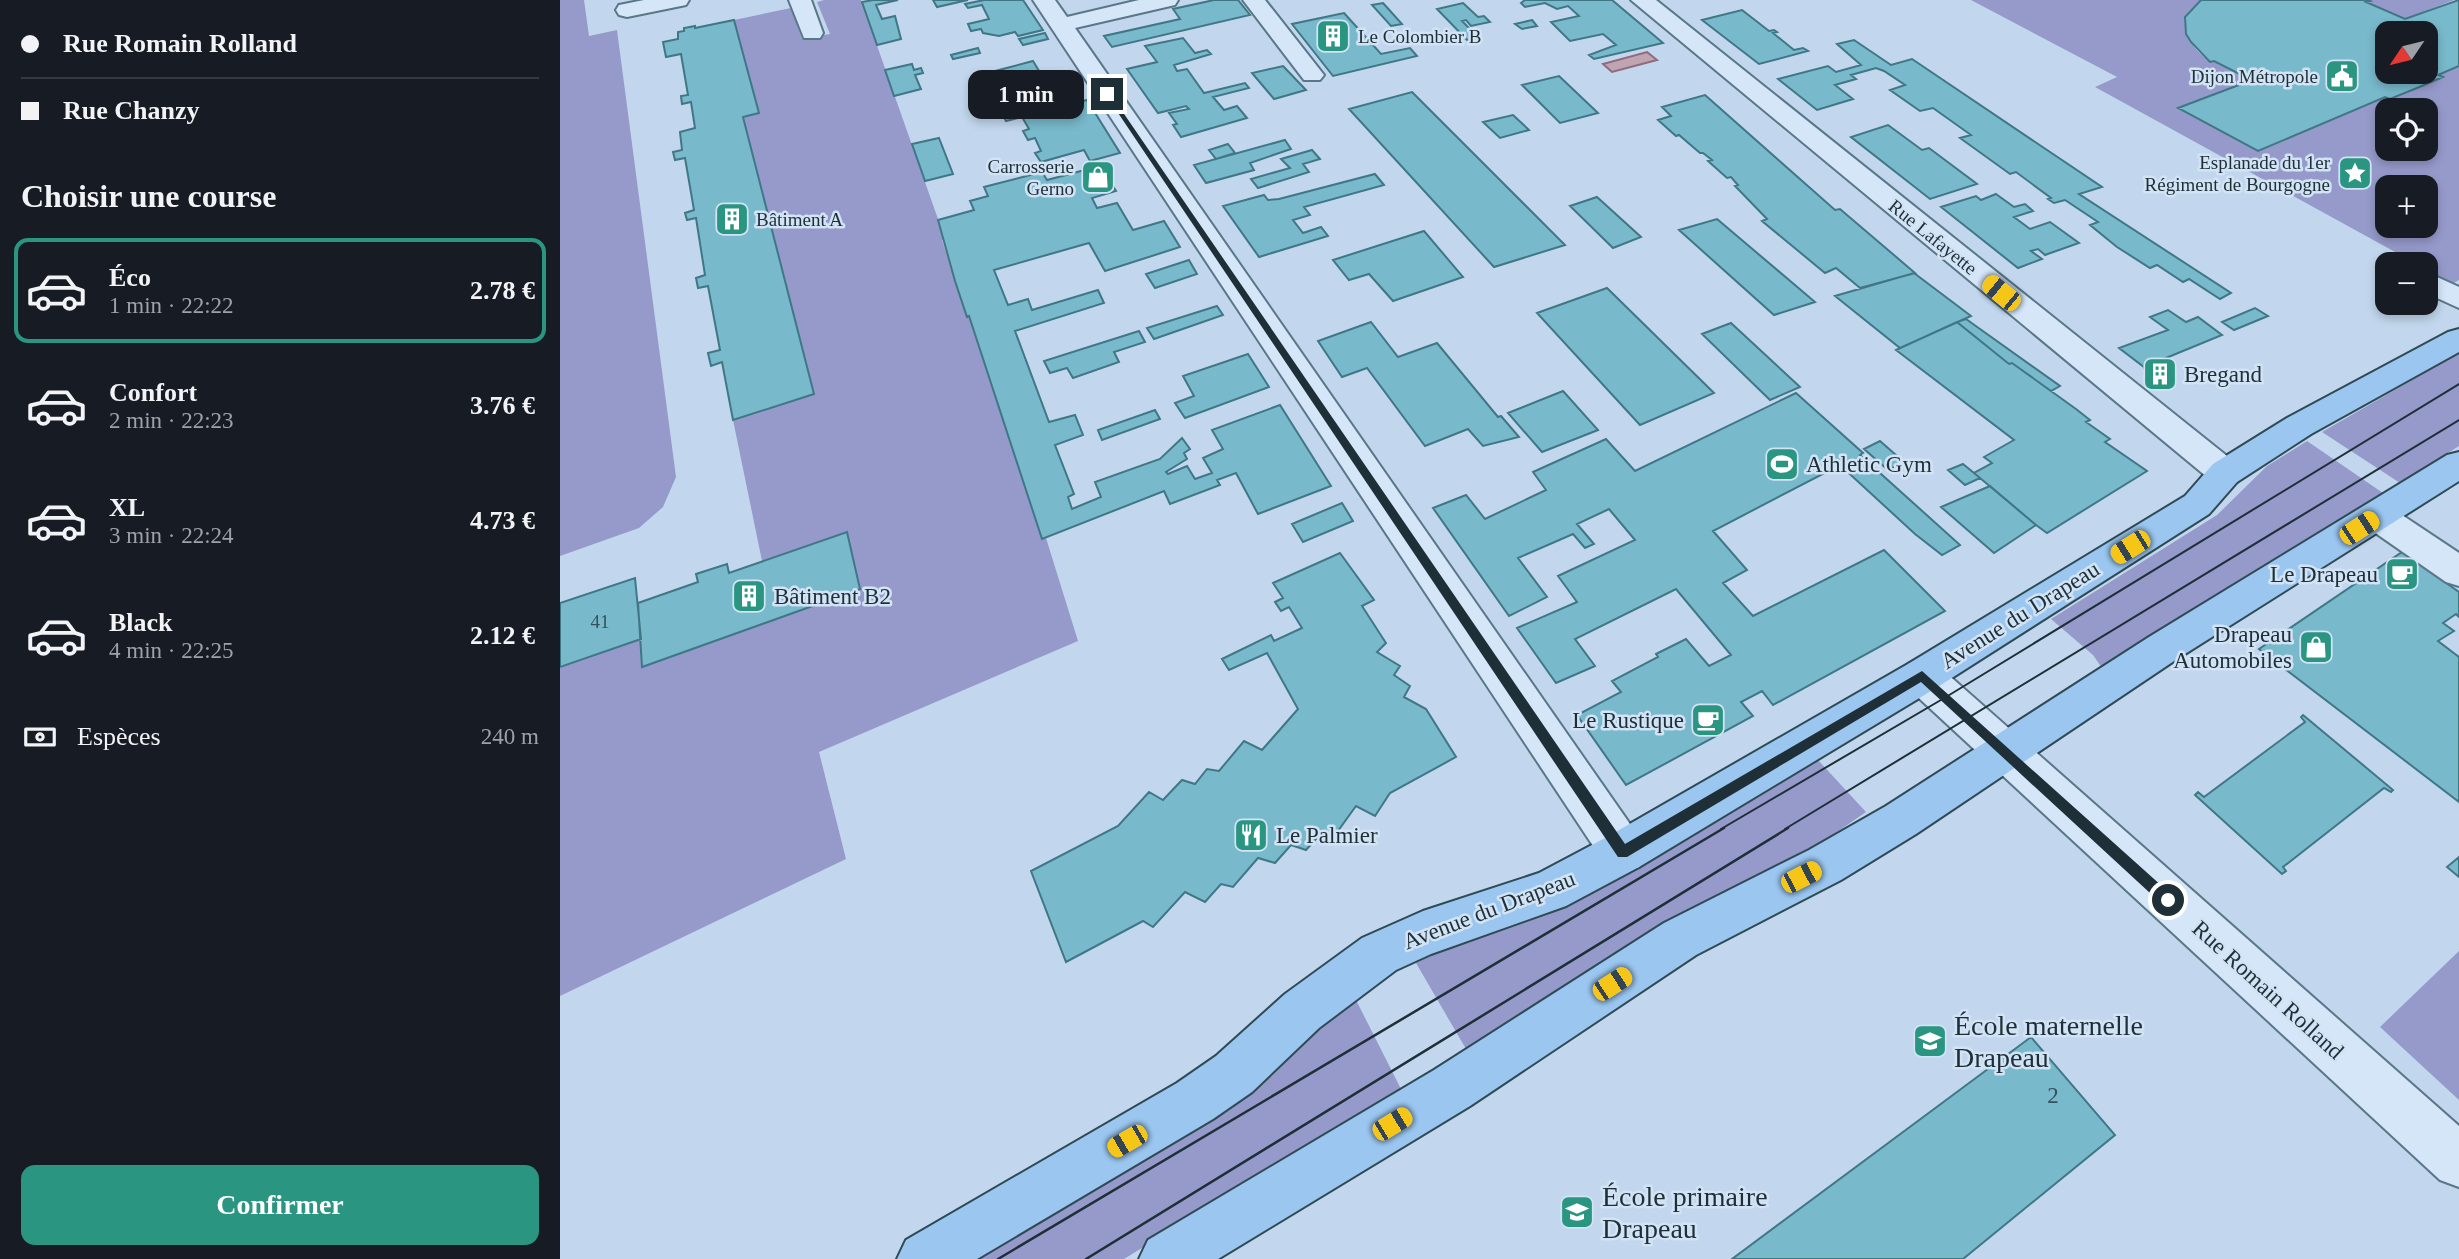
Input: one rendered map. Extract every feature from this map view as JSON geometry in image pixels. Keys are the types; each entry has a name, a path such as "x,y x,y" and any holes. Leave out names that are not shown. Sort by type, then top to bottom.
{"main road":[{"name":"Avenue du Drapeau","path":"925,1259 1195,1101 1234,1074 1303,1011 1379,954 1423,934 1550,891 1623,852 1922,676 2197,505 2213,491 2225,474 2299,426 2459,339"},
{"path":"1167,1259 1452,1088 1680,939 1825,865 2007,753 2163,648 2459,464"}],"street":[{"path":"628,13 678,0"},
{"path":"800,0 812,33"},
{"path":"1167,0 1052,12 1623,852"},
{"path":"1254,0 1312,75"},
{"name":"Rue Lafayette","path":"1642,0 2225,474"},
{"path":"2438,288 2459,299"},
{"path":"2377,516 2459,572"},
{"name":"Rue Romain Rolland","path":"1922,676 2459,1161"}],"shaded area":[{"path":"560,0 584,0 589,36 617,30 676,477 663,507 639,528 560,556"},
{"path":"861,0 945,239 942,240 967,317 969,316 1042,539 1046,538 1078,641 819,752 846,859 560,996 560,667 641,639 643,667 860,589 846,533 762,561 733,420 814,394 743,117 759,113 734,20 791,8 802,39 830,34 817,2"},
{"path":"1971,0 2201,0 2185,17 2186,31 2191,42 2210,62 2214,61 2252,80 2179,109 2258,151 2375,101 2375,161 2438,161 2438,98 2392,98 2425,84 2438,84 2438,79 2442,77 2438,75 2459,66 2459,280 2452,284 2438,276 2438,252 2395,252 2095,87 2117,77"},
{"path":"2367,0 2454,0 2405,19 2366,2 2369,1"},
{"path":"1647,52 1657,60 1612,72 1603,64"},
{"path":"2459,353 2459,446 2400,483 2322,432"},
{"path":"2307,441 2383,493 2102,668 2093,655 2051,619 2217,515 2267,466"},
{"path":"1818,760 1866,812 1821,843 1466,1049 1416,963 1442,950 1565,907"},
{"path":"2459,951 2459,1100 2380,1027"},
{"path":"1355,998 1401,1089 1124,1259 975,1259 1305,1038"}],"building":[{"path":"898,0 876,5 882,19 895,16 901,39 877,45 862,2"},
{"path":"933,0 968,0 937,7"},
{"path":"984,0 1023,0 1043,30 1018,36 1015,32 999,36 983,33 981,29 971,31 968,24 989,19 982,5 968,8 965,4"},
{"path":"1214,0 1238,0 1250,15 1112,47 1104,36 1180,19 1173,9"},
{"path":"1525,0 1612,0 1663,43 1594,59 1589,55 1616,45 1603,34 1570,41 1551,22 1579,16 1568,6 1557,9 1545,3 1525,7 1521,3"},
{"name":"Dijon Métropole","path":"2201,0 2367,0 2370,1 2366,2 2405,19 2459,0 2459,66 2438,75 2438,21 2375,21 2375,84 2426,84 2392,98 2375,98 2375,101 2258,151 2178,108 2252,80 2214,61 2210,62 2186,34 2185,17"},
{"path":"1383,3 1402,24 1391,26 1372,5"},
{"path":"1463,3 1478,17 1484,16 1490,22 1471,26 1466,20 1462,21 1480,39 1468,41 1437,9"},
{"path":"1742,10 1769,31 1777,32 1773,33 1794,50 1803,48 1808,51 1759,64 1702,20"},
{"name":"Le Colombier B","path":"1344,13 1381,54 1410,48 1417,56 1333,76 1292,24"},
{"name":"Bâtiment A","path":"734,20 759,113 743,117 814,394 733,420 722,362 711,366 708,353 720,350 708,286 698,288 696,278 705,275 696,218 687,220 685,213 694,210 685,158 675,160 673,152 682,150 680,132 695,128 691,102 682,104 681,96 688,95 681,54 666,57 663,42 678,39 678,32 684,31 684,28"},
{"path":"1532,20 1537,26 1522,29 1515,24"},
{"path":"1045,33 1048,39 1023,45 1019,39"},
{"path":"1183,38 1195,53 1207,50 1211,54 1174,65 1177,71 1187,69 1204,93 1245,83 1249,88 1213,97 1224,110 1237,106 1247,118 1181,137 1173,125 1177,124 1169,113 1189,109 1186,106 1158,113 1127,69 1157,62 1145,46"},
{"path":"1854,40 1891,65 1912,59 2102,187 2079,194 2231,293 2220,299 2189,279 2183,282 2157,265 2150,268 2117,247 2090,225 2098,222 2065,200 2054,203 2016,172 2010,174 1960,138 1971,135 1933,108 1920,111 1890,90 1905,85 1884,71 1876,68 1851,75 1856,79 1835,85 1853,99 1817,110 1778,79 1828,66 1836,72 1861,65 1837,44"},
{"path":"978,48 980,53 953,59 951,55"},
{"path":"1033,61 1061,107 1087,100 1120,153 1090,161 1084,150 1041,162 1035,153 1041,151 1035,138 1028,140 1023,131 1029,129 1022,117 1006,121 980,75"},
{"path":"912,64 914,70 921,68 923,73 915,75 921,89 894,96 885,70"},
{"path":"1283,66 1306,90 1274,99 1252,73"},
{"path":"1559,76 1598,113 1560,123 1522,85"},
{"path":"1412,92 1565,245 1494,267 1349,109"},
{"path":"1705,95 1835,210 1840,209 1915,273 1860,288 1836,268 1825,273 1762,221 1767,219 1735,186 1738,185 1731,177 1727,178 1708,161 1712,160 1679,135 1676,136 1658,120 1671,116 1662,107"},
{"path":"1513,115 1529,130 1500,138 1483,122"},
{"path":"1888,125 1922,150 1929,148 1977,184 1930,199 1851,137"},
{"path":"939,138 953,174 925,181 912,144"},
{"path":"1285,140 1291,149 1250,163 1254,170 1206,183 1194,165"},
{"path":"1228,144 1235,153 1216,159 1209,150"},
{"path":"1312,150 1320,159 1303,164 1309,172 1258,188 1251,179 1290,168 1281,159"},
{"path":"1100,166 1116,191 1092,198 1097,208 1117,203 1133,230 1164,221 1180,247 1105,271 1089,243 994,270 1008,305 1028,299 1032,310 1098,290 1104,303 1015,331 1049,422 1075,415 1083,435 1055,445 1074,494 1068,497 1072,509 1101,497 1095,482 1160,459 1182,438 1190,449 1184,453 1187,459 1166,472 1168,474 1187,466 1195,479 1212,473 1203,458 1223,449 1212,430 1280,405 1331,486 1258,514 1236,473 1217,480 1220,485 1170,504 1164,491 1042,539 955,281 938,220 974,210 970,201 988,196 984,187 1042,172 1047,180"},
{"path":"1375,174 1384,185 1304,207 1310,215 1293,220 1303,233 1321,227 1328,236 1259,257 1223,206 1264,195 1268,200 1279,199"},
{"path":"1996,194 2014,207 2025,204 2033,211 2014,217 2030,229 2050,222 2079,243 2045,255 2038,249 2031,251 2042,259 2018,268 1941,207 1976,196 1981,200"},
{"path":"1597,197 1641,237 1613,248 1570,206"},
{"path":"1717,219 1815,302 1774,315 1679,230"},
{"path":"1424,231 1463,277 1393,301 1369,274 1349,280 1333,260"},
{"path":"1189,260 1197,274 1155,288 1146,274"},
{"path":"1914,273 1971,316 1900,348 1835,296"},
{"path":"1607,288 1714,393 1640,425 1537,313"},
{"path":"1217,306 1223,315 1154,339 1147,328"},
{"path":"2255,308 2268,316 2234,330 2222,322"},
{"path":"2168,310 2186,322 2198,317 2222,335 2144,367 2119,348 2168,330 2150,317"},
{"path":"1966,319 2060,386 2051,391 2012,363 2009,364 1957,322"},
{"path":"1371,322 1398,357 1437,343 1498,417 1501,416 1519,437 1483,446 1468,429 1425,446 1367,368 1342,377 1318,341"},
{"path":"1957,322 2009,364 2012,363 2076,409 2090,420 2086,422 2110,439 2105,442 2147,471 2047,533 2036,525 1974,473 1992,463 1984,457 2014,440 1896,350"},
{"path":"1731,323 1800,387 1770,400 1702,334"},
{"path":"1139,331 1145,342 1114,352 1119,362 1073,378 1067,368 1050,373 1044,361"},
{"path":"1248,354 1269,387 1185,418 1175,403 1194,396 1183,376"},
{"name":"Bregand","path":"2159,365 2173,377 2160,382 2145,369"},
{"path":"1563,391 1598,430 1542,452 1508,413"},
{"path":"1796,393 1960,545 1942,555 1915,534 1840,465 1713,531 1747,570 1723,583 1753,616 1884,550 1945,611 1773,705 1762,691 1741,702 1753,716 1626,785 1577,715 1621,692 1612,681 1686,639 1709,666 1731,655 1676,589 1575,639 1595,666 1556,683 1517,628 1577,602 1558,576 1635,540 1609,509 1577,524 1594,544 1585,548 1573,534 1518,558 1547,597 1509,616 1433,508 1466,495 1485,519 1546,490 1533,472 1606,439 1635,471"},
{"path":"1155,410 1160,419 1102,440 1098,430"},
{"path":"1880,441 1904,462 1888,470 1864,449"},
{"path":"1963,464 1980,478 1965,485 1948,470"},
{"path":"1990,486 2036,525 1994,553 1941,507"},
{"path":"1342,503 1353,521 1303,542 1292,524"},
{"name":"Bâtiment B2","path":"847,532 860,589 642,667 638,603 698,582 696,574 727,564 729,573"},
{"path":"2402,552 2459,592 2459,617 2456,614 2443,623 2454,631 2438,641 2459,657 2459,802 2259,649"},
{"path":"1340,553 1374,600 1362,606 1386,643 1377,652 1400,666 1394,675 1410,686 1404,697 1426,709 1456,757 1390,793 1375,816 1356,806 1335,835 1323,831 1306,850 1291,845 1275,863 1258,858 1233,887 1221,884 1205,902 1185,892 1153,927 1143,921 1066,962 1031,871 1118,826 1149,792 1163,800 1182,780 1195,784 1207,769 1219,771 1244,741 1262,750 1298,709 1267,653 1229,670 1222,659 1271,635 1274,641 1302,628 1289,607 1281,611 1275,602 1283,598 1273,583"},
{"path":"635,578 641,639 560,667 560,603"},
{"path":"2303,715 2393,790 2391,792 2384,788 2283,867 2286,871 2282,874 2195,795 2198,792 2204,797 2305,722 2301,717"},
{"path":"2459,857 2459,877 2447,867"},
{"path":"2031,1037 2115,1135 1963,1259 1732,1259"}],"tram line":[{"path":"1721,829 1946,697 2459,384"},
{"path":"1785,829 2459,420"},
{"path":"998,1259 1724,828"},
{"path":"1086,1259 1788,828"}],"place":[{"name":"Le Colombier B","path":"1333,36"},
{"name":"Dijon Métropole","path":"2342,76"},
{"name":"Esplanade du 1er Régiment de Bourgogne","path":"2355,173"},
{"name":"Carrosserie Gerno","path":"1098,177"},
{"name":"Bâtiment A","path":"732,219"},
{"name":"Bregand","path":"2160,374"},
{"name":"Athletic Gym","path":"1782,464"},
{"name":"Le Drapeau","path":"2402,574"},
{"name":"Bâtiment B2","path":"749,596"},
{"name":"Drapeau Automobiles","path":"2316,647"},
{"name":"Le Rustique","path":"1708,720"},
{"name":"Le Palmier","path":"1251,835"},
{"name":"École maternelle Drapeau","path":"1930,1041"},
{"name":"École primaire Drapeau","path":"1577,1212"}],"route":[{"path":"1107,94 1623,852 1922,676 2168,900"}]}
